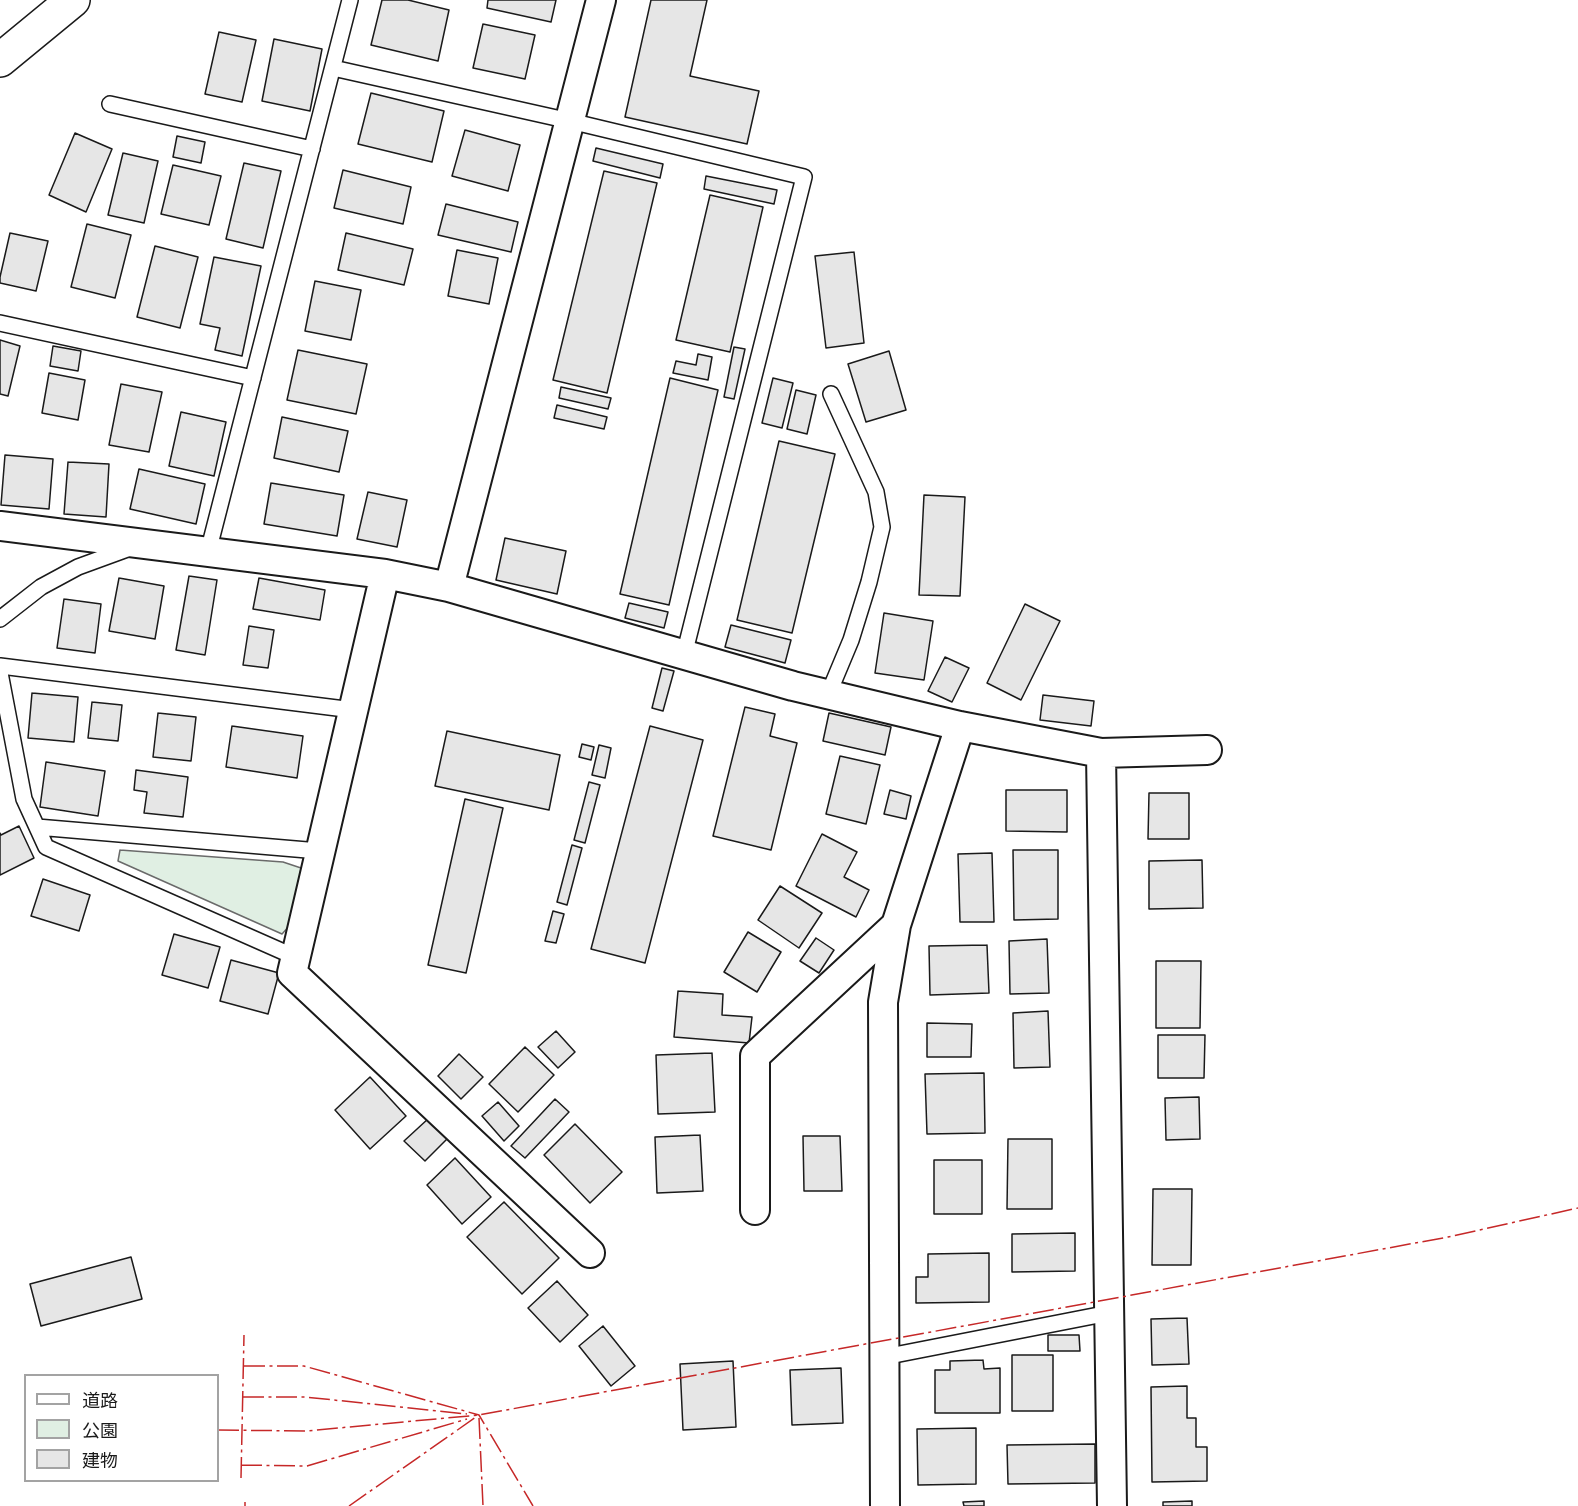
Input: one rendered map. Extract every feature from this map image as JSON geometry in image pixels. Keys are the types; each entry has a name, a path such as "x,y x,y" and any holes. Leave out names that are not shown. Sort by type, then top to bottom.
{"main road":[{"path":"0,60 73,0"}],"street":[{"path":"449,587 601,0"},
{"path":"0,526 385,574 449,587 793,686 960,726 1101,753 1208,750"},
{"path":"385,574 291,973 590,1253"},
{"path":"885,1506 882,1002 896,925 960,726"},
{"path":"1101,753 1112,1506"},
{"path":"755,1210 755,1056 896,925"}],"lane":[{"path":"208,552 350,0"},
{"path":"333,68 804,177 684,655"},
{"path":"110,104 312,149"},
{"path":"0,323 253,378"},
{"path":"828,695 851,640 869,582 882,527 876,492 831,394"},
{"path":"0,619 41,587 78,567 143,543"},
{"path":"0,666 353,710"},
{"path":"0,674 24,799 46,847 295,957"},
{"path":"37,827 320,851"},
{"path":"884,1358 1109,1313"}],"green space":[{"path":"120,850 283,862 301,868 293,922 282,934 118,861"}],"building":[{"path":"382,0 408,0 449,10 438,61 371,45"},
{"path":"488,0 556,0 551,22 487,8"},
{"path":"651,0 707,0 690,76 759,91 747,144 625,117"},
{"path":"483,24 535,35 525,79 473,68"},
{"path":"219,32 256,40 242,102 205,94"},
{"path":"274,39 322,49 310,111 262,101"},
{"path":"371,93 444,111 432,162 358,144"},
{"path":"465,130 520,145 508,191 452,176"},
{"path":"75,133 112,149 86,212 49,195"},
{"path":"177,136 205,142 201,163 173,157"},
{"path":"596,148 663,164 660,178 593,161"},
{"path":"123,153 158,161 144,223 108,215"},
{"path":"244,163 281,171 263,248 226,239"},
{"path":"173,165 221,176 209,225 161,214"},
{"path":"343,170 411,187 403,224 334,208"},
{"path":"604,171 657,183 607,393 553,380"},
{"path":"706,176 777,190 774,204 704,189"},
{"path":"710,195 763,207 730,352 676,340"},
{"path":"446,204 518,222 511,252 438,235"},
{"path":"87,224 131,235 115,298 71,287"},
{"path":"10,233 48,241 36,291 0,283"},
{"path":"346,233 413,249 404,285 338,270"},
{"path":"155,246 198,257 180,328 137,317"},
{"path":"457,250 498,258 489,304 448,296"},
{"path":"854,252 864,343 826,348 815,256"},
{"path":"214,257 261,266 242,356 215,350 220,328 200,324"},
{"path":"315,281 361,290 351,340 305,331"},
{"path":"0,340 20,346 8,396 0,394"},
{"path":"53,346 81,351 78,371 50,366"},
{"path":"734,347 745,349 734,399 724,397"},
{"path":"298,350 367,364 356,414 287,400"},
{"path":"889,351 906,410 866,422 848,364"},
{"path":"698,354 712,357 708,380 673,373 676,361 696,365"},
{"path":"49,373 85,380 78,420 42,413"},
{"path":"670,378 718,390 669,605 620,594"},
{"path":"773,378 793,383 782,428 762,423"},
{"path":"121,384 162,392 149,452 109,445"},
{"path":"561,387 611,398 608,409 559,398"},
{"path":"796,390 816,395 807,434 787,429"},
{"path":"557,405 607,417 604,429 554,418"},
{"path":"181,412 226,422 214,476 169,466"},
{"path":"282,417 348,431 339,472 274,458"},
{"path":"779,441 835,454 792,633 737,620"},
{"path":"5,455 53,459 49,509 1,505"},
{"path":"68,462 109,464 106,517 64,514"},
{"path":"139,469 205,484 196,524 130,509"},
{"path":"271,483 344,495 337,536 264,524"},
{"path":"368,492 407,500 397,547 357,539"},
{"path":"924,495 965,497 960,596 919,595"},
{"path":"505,538 566,551 557,594 496,580"},
{"path":"189,576 217,580 205,655 176,650"},
{"path":"119,578 164,586 155,639 109,631"},
{"path":"259,578 325,590 320,620 253,609"},
{"path":"64,599 101,604 95,653 57,648"},
{"path":"629,603 668,612 664,628 625,618"},
{"path":"1025,604 1060,621 1021,700 987,683"},
{"path":"884,613 933,621 924,680 875,673"},
{"path":"731,625 791,640 785,663 725,647"},
{"path":"249,626 274,630 268,668 243,665"},
{"path":"945,657 969,668 952,702 928,691"},
{"path":"662,668 674,671 663,711 652,708"},
{"path":"32,693 78,697 74,742 28,738"},
{"path":"1043,695 1094,701 1091,726 1040,720"},
{"path":"92,702 122,705 118,741 88,738"},
{"path":"745,707 775,714 770,736 797,743 771,850 713,836"},
{"path":"158,713 196,717 191,761 153,757"},
{"path":"829,713 891,727 885,755 823,741"},
{"path":"232,726 303,736 297,778 226,767"},
{"path":"650,726 703,740 645,963 591,949"},
{"path":"447,731 560,755 549,810 435,786"},
{"path":"582,744 594,747 591,760 579,757"},
{"path":"599,745 611,748 605,778 592,775"},
{"path":"840,756 880,765 866,824 826,814"},
{"path":"46,762 105,771 98,816 40,807"},
{"path":"136,770 188,777 183,817 144,813 147,792 134,790"},
{"path":"589,782 600,785 585,843 574,840"},
{"path":"890,790 911,796 906,819 884,814"},
{"path":"1006,790 1067,790 1067,832 1006,831"},
{"path":"1149,793 1189,793 1189,839 1148,839"},
{"path":"465,799 503,808 466,973 428,965"},
{"path":"19,826 34,858 0,875 0,833 1,835"},
{"path":"822,834 857,852 844,877 869,890 856,917 796,886"},
{"path":"572,845 582,848 567,905 557,902"},
{"path":"1013,850 1058,850 1058,919 1014,920"},
{"path":"992,853 994,922 960,922 958,854"},
{"path":"1202,860 1203,908 1149,909 1149,861"},
{"path":"43,879 90,895 79,931 31,916"},
{"path":"780,886 822,913 799,948 758,920"},
{"path":"553,911 564,914 556,943 545,941"},
{"path":"748,932 781,952 757,992 724,972"},
{"path":"174,934 220,947 208,988 162,975"},
{"path":"816,938 834,950 819,973 800,961"},
{"path":"1047,939 1049,993 1010,994 1009,941"},
{"path":"987,945 989,993 930,995 929,946"},
{"path":"231,960 279,973 268,1014 220,1001"},
{"path":"1156,961 1201,961 1200,1028 1156,1028"},
{"path":"678,991 723,994 722,1015 752,1017 749,1043 674,1037"},
{"path":"1048,1011 1050,1067 1014,1068 1013,1013"},
{"path":"927,1023 972,1024 971,1057 927,1057"},
{"path":"556,1031 575,1052 558,1068 538,1047"},
{"path":"1158,1035 1205,1035 1204,1078 1158,1078"},
{"path":"525,1047 554,1075 518,1112 489,1084"},
{"path":"712,1053 715,1112 658,1114 656,1055"},
{"path":"459,1054 483,1077 461,1099 438,1076"},
{"path":"984,1073 985,1133 927,1134 925,1074"},
{"path":"370,1077 406,1116 370,1149 335,1110"},
{"path":"1199,1097 1200,1139 1166,1140 1165,1098"},
{"path":"555,1099 569,1112 525,1158 511,1146"},
{"path":"498,1102 519,1126 504,1141 482,1116"},
{"path":"429,1118 448,1138 425,1161 404,1141"},
{"path":"575,1124 622,1172 590,1203 544,1155"},
{"path":"700,1135 703,1191 657,1193 655,1137"},
{"path":"803,1136 840,1136 842,1191 804,1191"},
{"path":"1008,1139 1052,1139 1052,1209 1007,1209"},
{"path":"455,1158 491,1197 462,1224 427,1185"},
{"path":"934,1160 982,1160 982,1214 934,1214"},
{"path":"1153,1189 1192,1189 1191,1265 1152,1265"},
{"path":"504,1202 559,1258 522,1294 467,1237"},
{"path":"1075,1233 1075,1271 1012,1272 1012,1234"},
{"path":"989,1253 989,1302 916,1303 916,1277 928,1277 928,1254"},
{"path":"131,1257 142,1299 41,1326 30,1284"},
{"path":"557,1281 588,1315 560,1342 528,1308"},
{"path":"1187,1318 1189,1364 1152,1365 1151,1319"},
{"path":"603,1326 635,1366 611,1386 579,1346"},
{"path":"1048,1335 1079,1335 1080,1351 1048,1351"},
{"path":"1012,1355 1053,1355 1053,1411 1012,1411"},
{"path":"983,1360 984,1369 1000,1368 1000,1413 935,1413 935,1370 950,1370 950,1361"},
{"path":"733,1361 736,1427 683,1430 680,1364"},
{"path":"841,1368 843,1423 792,1425 790,1370"},
{"path":"1187,1386 1187,1418 1196,1418 1196,1447 1207,1447 1207,1481 1152,1482 1151,1387"},
{"path":"976,1428 976,1484 918,1485 917,1429"},
{"path":"1095,1444 1095,1483 1008,1484 1007,1445"},
{"path":"984,1501 984,1506 964,1506 963,1502"},
{"path":"1192,1501 1192,1506 1163,1506 1163,1502"}],"power":[{"path":"219,1430 306,1431 479,1415 1448,1237 1578,1208"},
{"path":"241,1478 244,1335"},
{"path":"244,1366 304,1366 479,1415 533,1506"},
{"path":"243,1397 305,1397 467,1414"},
{"path":"349,1506 476,1417"},
{"path":"479,1418 483,1506"},
{"path":"241,1465 307,1466 467,1419"}]}
